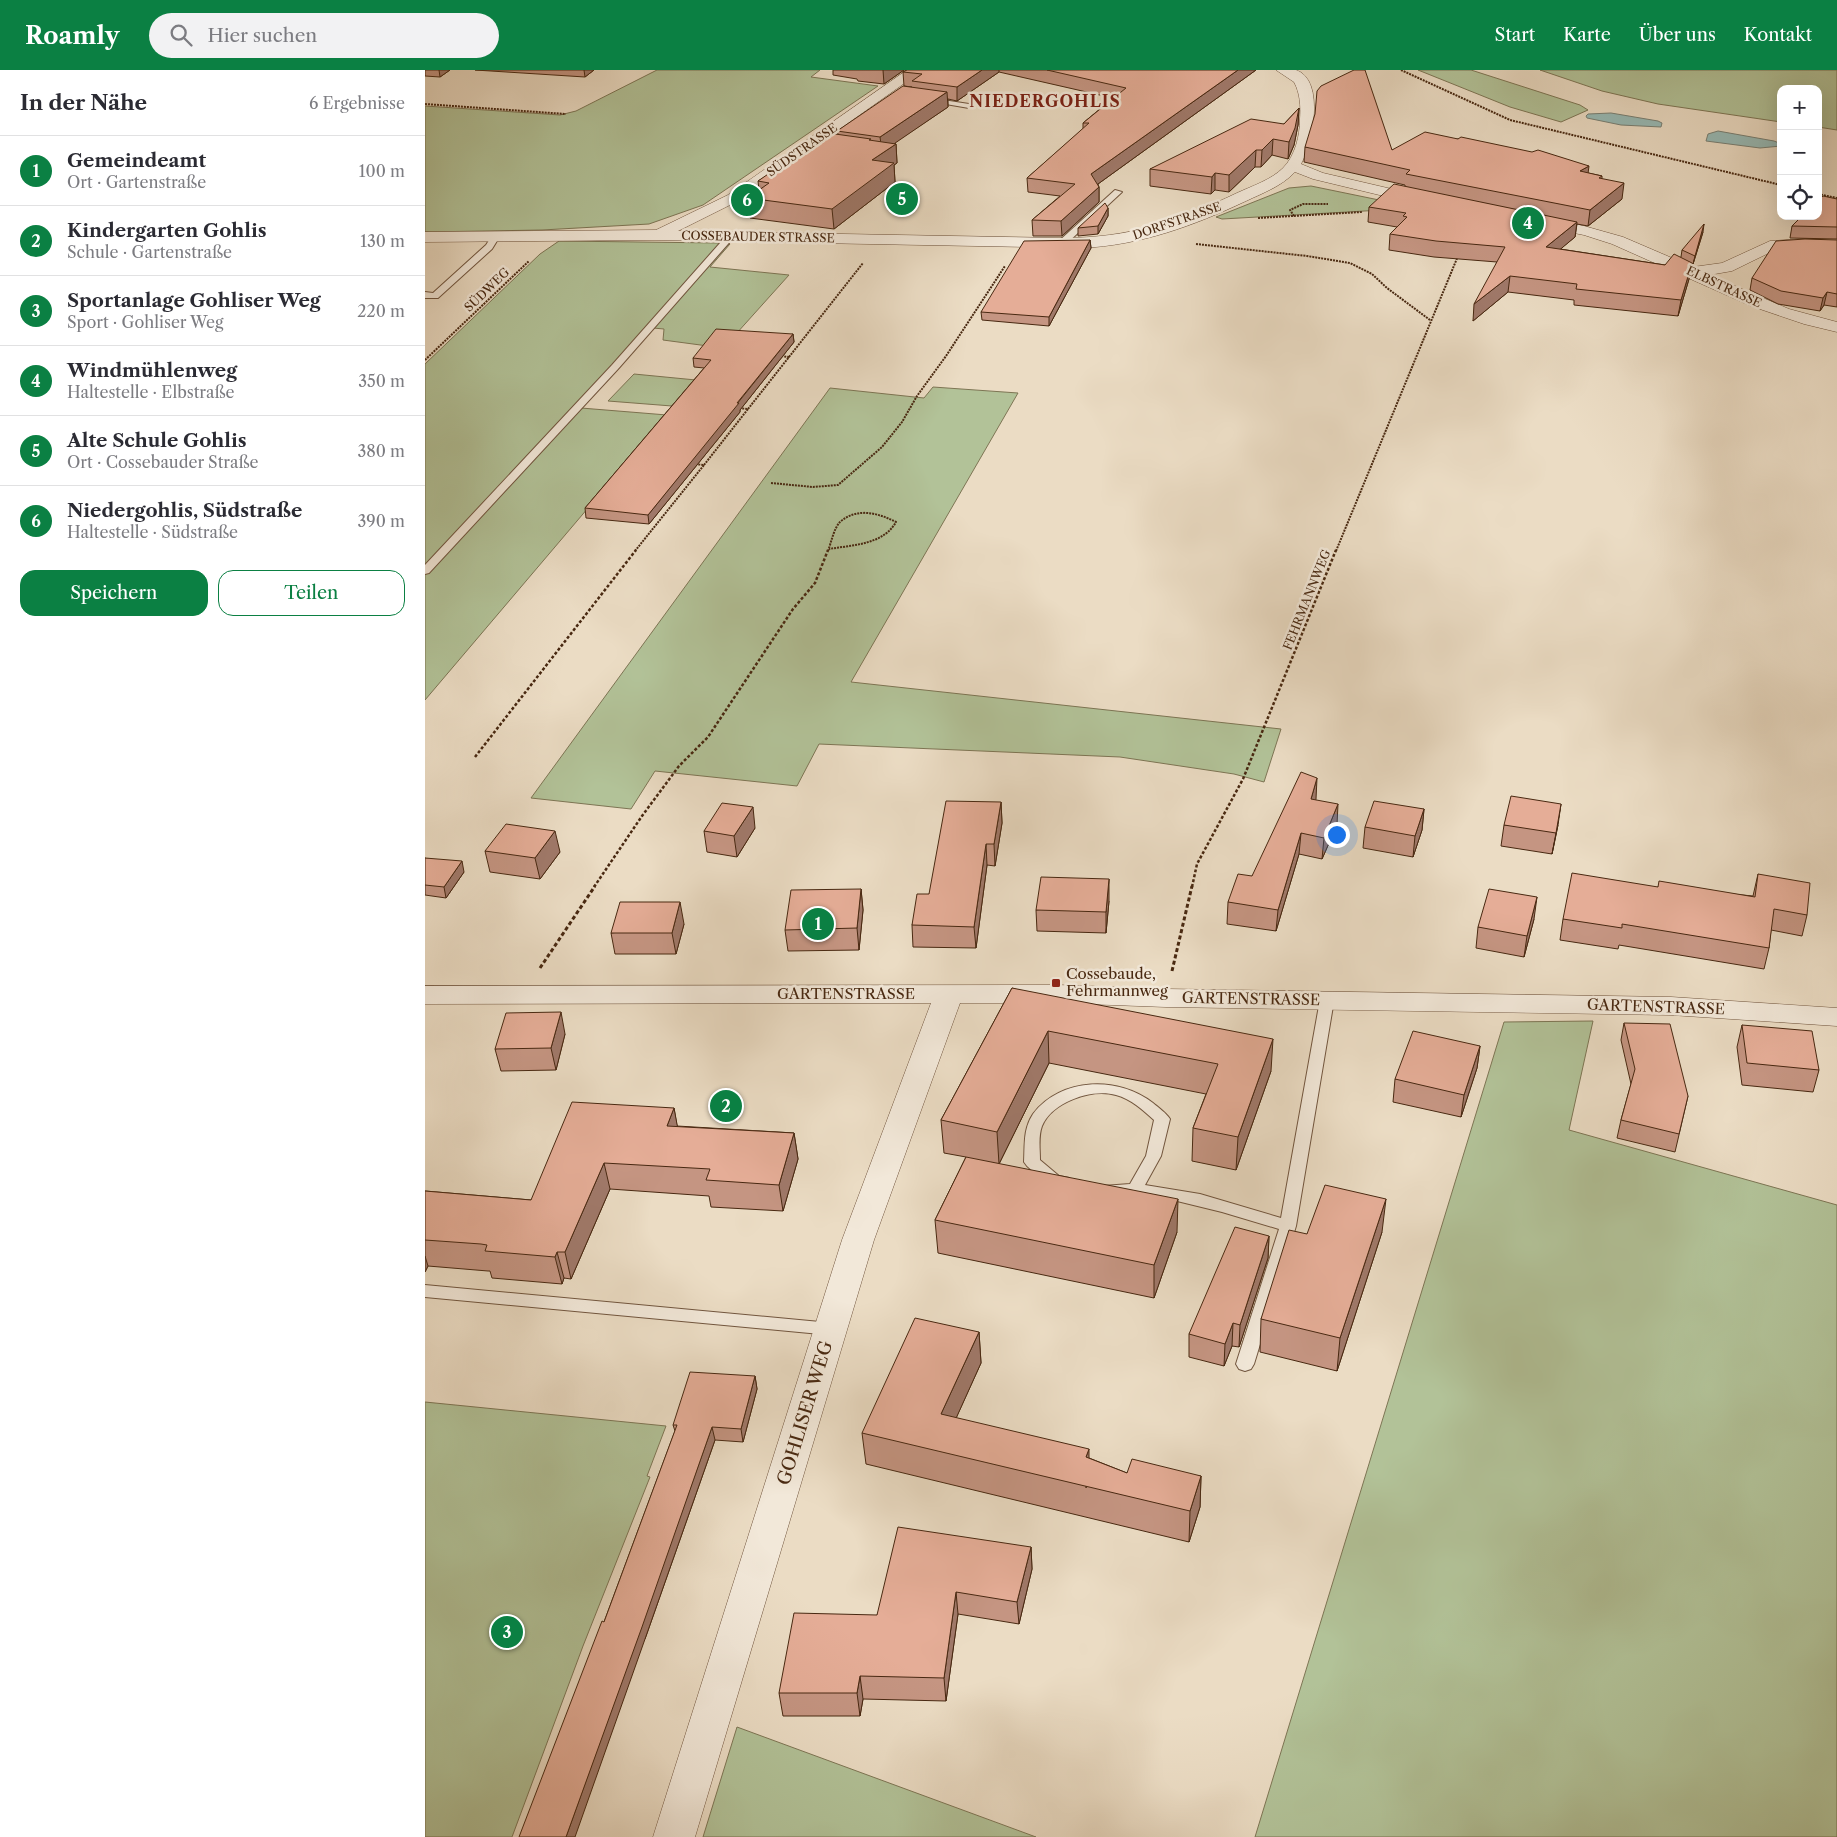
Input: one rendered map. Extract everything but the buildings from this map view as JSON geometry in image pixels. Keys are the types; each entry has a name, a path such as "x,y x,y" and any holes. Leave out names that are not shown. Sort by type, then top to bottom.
{"street":[{"name":"SÜDSTRASSE","path":"655,235 733,198 887,95 917,70"},
{"name":"DORFSTRASSE","path":"1090,243 1144,235 1209,212 1272,182 1292,166 1305,139 1308,119 1307,101 1305,88 1299,78 1283,70"},
{"path":"1292,166 1318,176 1433,202"},
{"name":"ELBSTRASSE","path":"1522,219 1569,227 1626,243 1694,272 1772,310 1837,327"},
{"name":"COSSEBAUDER STRASSE","path":"425,237 655,235 1090,243"},
{"path":"1694,272 1726,268 1770,246 1803,244 1837,246"},
{"name":"GOHLISER WEG","path":"674,1837 858,1240 949,994"},
{"name":"GARTENSTRASSE","path":"425,995 1058,994 1166,998 1671,1006 1837,1017"}],"lane":[{"path":"921,99 969,106"},
{"path":"1062,243 1118,192"},
{"path":"425,295 435,296 489,247 496,236"},
{"path":"425,571 608,374 731,236"},
{"path":"1245,1364 1288,1226 1327,1000"},
{"path":"1073,1184 1054,1180 1032,1162 1034,1126 1046,1107 1077,1091 1113,1089 1142,1101 1162,1119 1157,1152 1149,1169 1135,1189"},
{"path":"1093,1188 1102,1190 1135,1189 1221,1205 1288,1226"},
{"path":"425,1291 831,1329"}],"path":[{"path":"1401,70 1511,120 1777,184"},
{"path":"425,104 566,114"},
{"path":"1822,195 1837,198"},
{"path":"1256,218 1363,212"},
{"name":"SÜDWEG","path":"425,360 538,252 563,236"},
{"path":"475,757 555,652 867,258 879,239"},
{"path":"771,483 813,486 838,485 882,447 902,422 917,396 971,320 1001,272 1015,242"},
{"path":"1190,243 1307,256 1350,263 1373,274 1387,288 1430,320"},
{"name":"FEHRMANNWEG","path":"1166,998 1197,864 1243,779 1430,320 1462,248"},
{"path":"779,356 789,356"},
{"path":"731,407 748,409"},
{"path":"685,463 704,465"},
{"path":"521,994 642,816 679,766 708,737 793,609 815,584 839,523 853,515 867,512 881,514 896,522 894,528 885,537 829,549"}],"green space":[{"path":"657,70 820,70 811,77 878,86 703,205 649,224 542,230 425,232 425,106 560,115 576,111"},
{"path":"1418,70 1471,70 1580,105 1588,110 1561,122 1510,107"},
{"path":"1540,70 1837,70 1837,130 1822,128 1822,85 1777,85 1777,121 1658,104 1602,91"},
{"path":"1311,186 1418,208 1222,219 1216,217 1289,188"},
{"path":"559,241 730,244 710,267 789,275 736,334 708,346 663,340 664,329 653,328 581,408 667,415 425,700 425,364 540,254"},
{"path":"634,374 696,380 672,406 608,401"},
{"path":"933,387 1018,393 851,682 1281,729 1264,782 1234,774 1120,757 819,744 797,786 655,771 631,809 531,798 830,388 924,398"},
{"path":"1593,1021 1569,1130 1837,1205 1837,1837 1255,1837 1504,1022"},
{"path":"425,1402 666,1426 647,1476 650,1477 583,1646 512,1837 425,1837"},
{"path":"737,1727 1036,1837 703,1837"}],"water":[{"path":"1611,113 1662,123 1661,127 1621,125 1587,118 1586,116 1588,114"},
{"path":"1718,131 1774,141 1777,142 1777,146 1760,148 1706,141 1708,134"}],"place":[{"name":"Alte Schule Gohlis","path":"902,199"},
{"name":"Niedergohlis, Südstraße","path":"747,200"},
{"name":"Windmühlenweg","path":"1528,223"},
{"name":"Gemeindeamt","path":"818,924"},
{"name":"Cossebaude, Fehrmannweg","path":"1056,983"},
{"name":"Kindergarten Gohlis","path":"726,1106"},
{"name":"Sportanlage Gohliser Weg","path":"507,1632"}],"district":[{"name":"NIEDERGOHLIS","path":"1045,101"}]}
